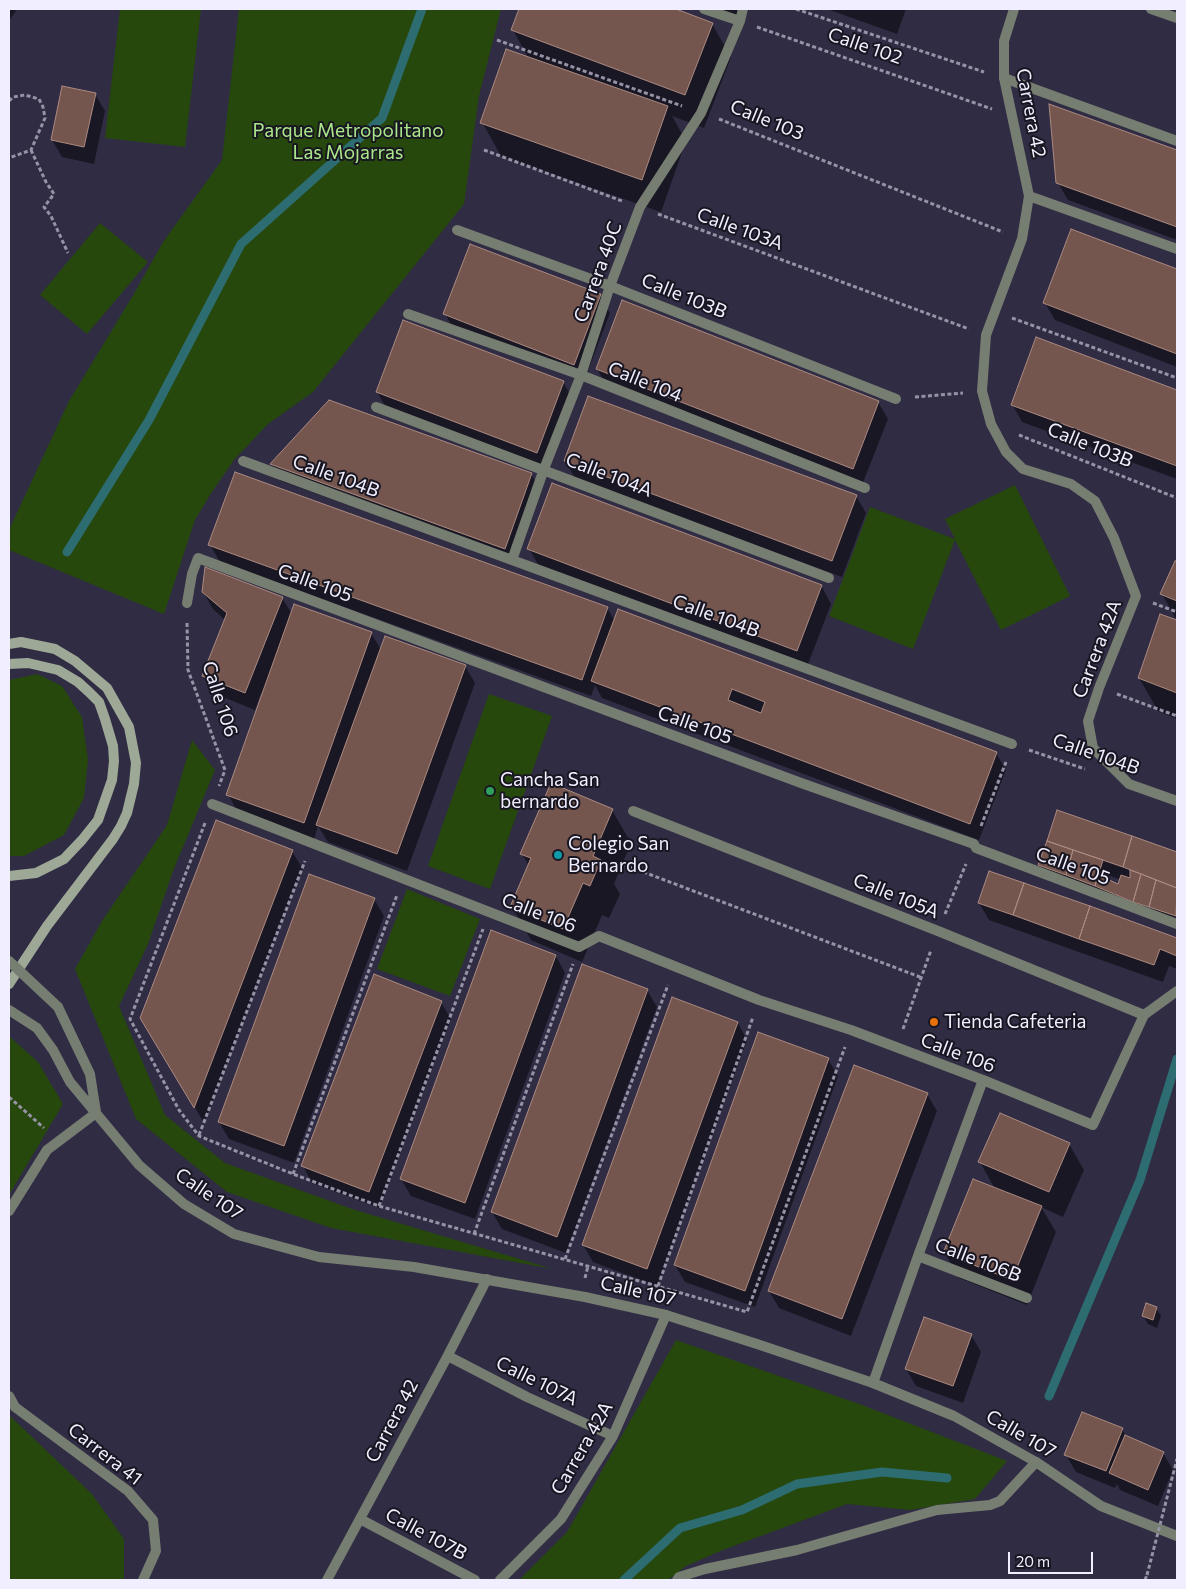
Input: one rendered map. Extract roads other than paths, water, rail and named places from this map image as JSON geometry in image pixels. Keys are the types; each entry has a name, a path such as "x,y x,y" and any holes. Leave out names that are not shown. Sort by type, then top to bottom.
{"main road":[{"path":"9,644 21,642 55,649 75,661 107,688 129,726 136,763 134,784 127,813 114,839 47,926 9,984"},
{"path":"9,664 28,663 58,670 78,682 89,692 99,702 113,746 114,761 112,780 102,812 82,840 64,859 36,873 9,876"}],"street":[{"path":"704,9 740,21"},
{"name":"Carrera 40C","path":"512,560 544,469 581,375 610,286 640,207 701,112 740,21 743,9"},
{"name":"Carrera 42","path":"1014,9 1004,41 1004,78 1029,196"},
{"path":"1152,9 1177,18"},
{"path":"1004,78 1177,141"},
{"path":"1029,196 1177,249"},
{"name":"Carrera 42A","path":"1029,196 1022,239 986,335 982,391 991,424 1006,452 1023,469 1071,484 1096,501 1114,538 1136,596 1099,688 1088,721 1093,748 1130,784"},
{"name":"Calle 103B","path":"457,230 610,286 896,399"},
{"name":"Calle 104","path":"408,314 581,375 866,488"},
{"name":"Calle 104A","path":"376,407 829,578"},
{"name":"Calle 104B","path":"243,461 1012,744"},
{"name":"Calle 105","path":"187,603 192,574 198,558 801,783 974,844 976,848 1177,924"},
{"name":"Calle 104B","path":"1130,784 1177,801"},
{"name":"Calle 106","path":"212,804 579,947 599,936 759,1000 851,1030 1093,1125 1144,1015"},
{"name":"Calle 105A","path":"633,811 938,931 1144,1015"},
{"path":"9,961 58,1007 90,1074 96,1113 47,1150 9,1211"},
{"path":"1144,1015 1177,991"},
{"name":"Calle 107","path":"9,1010 37,1028 53,1050 70,1082 139,1165 184,1204 234,1234 319,1257 414,1267 487,1279 585,1297 666,1315 873,1383 954,1416 1036,1462 1101,1506 1177,1536"},
{"path":"873,1383 982,1080"},
{"name":"Calle 106B","path":"918,1256 1027,1298"},
{"name":"Carrera 42","path":"327,1580 448,1356 487,1279"},
{"name":"Carrera 42A","path":"500,1580 561,1519 613,1436 666,1315"},
{"name":"Calle 107A","path":"448,1356 527,1397 613,1436"},
{"name":"Carrera 41","path":"9,1396 15,1407 128,1491 154,1520 156,1551 143,1580"},
{"path":"677,1580 705,1569 797,1550 937,1510 990,1504 1000,1500 1036,1462"},
{"name":"Calle 107B","path":"360,1519 475,1580"}],"waterway":[{"path":"67,552 149,420 241,244 382,118 422,9"},
{"path":"1049,1396 1140,1180 1177,1059"},
{"path":"624,1580 680,1528 742,1510 797,1484 882,1472 947,1478"}],"place":[{"name":"Cancha San bernardo","path":"490,791"},
{"name":"Colegio San Bernardo","path":"558,855"},
{"name":"Tienda Cafeteria","path":"934,1022"}],"park label":[{"name":"Parque Metropolitano Las Mojarras","path":"348,142"}]}
